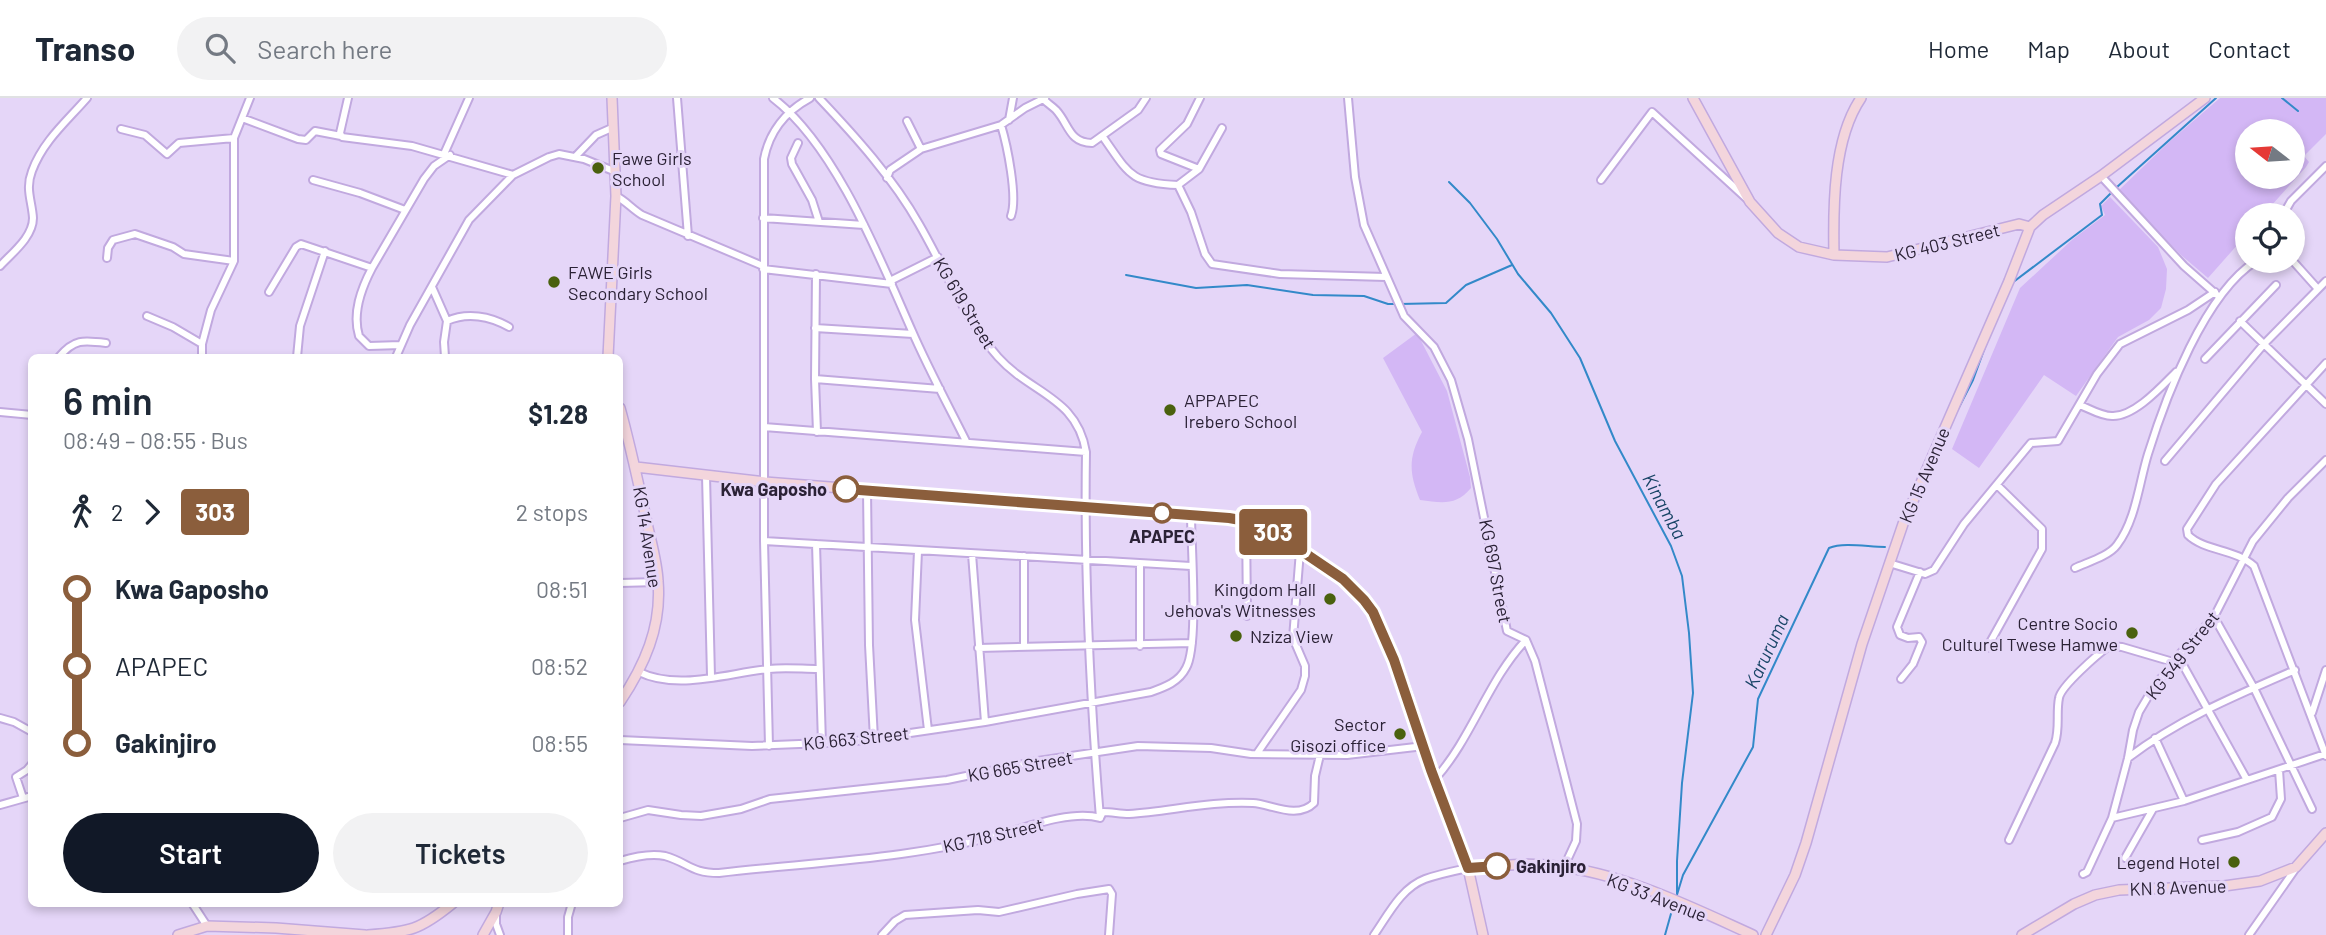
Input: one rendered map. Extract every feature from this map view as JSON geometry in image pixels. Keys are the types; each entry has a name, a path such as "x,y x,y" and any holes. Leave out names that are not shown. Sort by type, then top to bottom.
{"main road":[{"path":"608,354 616,196 612,98"},
{"name":"KG 403 Street","path":"1693,98 1750,202 1768,224 1793,245 1834,255 1887,257 2019,224 2030,227"},
{"path":"1834,255 1839,166 1846,129 1861,98"},
{"path":"2030,227 2205,98"},
{"name":"KG 15 Avenue","path":"1766,935 1795,875 1806,843 1862,644 1903,524 2030,227"},
{"name":"KG 14 Avenue","path":"623,419 636,467 658,582 653,633 639,672 623,697"},
{"path":"636,467 867,491 1191,515 1246,521 1272,531 1343,579 1373,612 1394,660 1468,868 1483,935"},
{"name":"KN 8 Avenue","path":"2022,935 2074,904 2095,895 2119,890 2260,881 2296,867 2326,833"},
{"name":"KG 33 Avenue","path":"1468,868 1533,864 1564,867 1648,891 1753,935"},
{"path":"177,935 207,926 367,935 406,933 424,926 448,907"},
{"path":"483,935 498,908"}],"street":[{"path":"0,266 30,230 33,220 28,192 33,167 55,131 87,98"},
{"path":"202,354 211,310 234,261 234,138 250,98"},
{"path":"341,136 348,98"},
{"path":"401,345 369,346 359,336 356,312 365,282 405,210 434,166 447,154 469,98"},
{"path":"677,98 688,236"},
{"path":"772,98 790,112 827,159 864,225 966,442"},
{"path":"769,746 764,541 763,218 766,146 776,127 790,112 810,98"},
{"name":"KG 619 Street","path":"819,98 887,177 918,221 988,345 1014,372 1072,415 1079,427 1086,452 1088,646 1100,818"},
{"path":"1009,120 1013,98"},
{"path":"1199,169 1161,154 1160,150 1187,124 1200,98"},
{"path":"1178,185 1191,212 1205,254 1212,264 1280,274 1386,277 1359,207 1348,98"},
{"path":"887,177 890,170 921,149 1001,125 1025,108 1044,99 1057,111 1073,138 1092,143 1138,110 1145,99"},
{"path":"1601,180 1652,112 1750,202"},
{"path":"242,118 298,139 306,140 315,131 412,146 513,175"},
{"path":"907,121 921,149"},
{"path":"1001,125 1007,144 1014,200 1011,216"},
{"path":"575,157 598,133 614,127"},
{"path":"121,128 145,135 167,154 179,143 234,138"},
{"path":"1103,137 1132,175 1139,179 1178,185 1199,169 1222,128"},
{"path":"798,143 791,158 792,164 819,222"},
{"path":"397,354 469,220 513,175 559,154 616,172"},
{"path":"2290,203 2326,166"},
{"path":"2101,176 2184,266 2217,294"},
{"path":"313,180 360,193 405,210"},
{"path":"616,196 624,199 642,215 763,268 891,282 938,257"},
{"path":"763,218 864,225"},
{"path":"107,258 108,248 113,240 135,234 154,239 184,254 234,261"},
{"path":"269,292 298,245 326,251 372,268"},
{"path":"297,354 300,326 326,251"},
{"path":"1889,563 1926,574 1934,570 1964,523 2031,443 2058,441 2097,374 2120,344 2217,294 2238,273"},
{"path":"2304,273 2318,289"},
{"path":"816,274 817,432"},
{"name":"KG 697 Street","path":"1386,277 1405,316 1434,347 1451,380 1484,507 1507,631 1526,640 1535,662 1577,824 1576,841 1564,867"},
{"path":"2165,460 2264,344 2326,281"},
{"path":"2205,359 2276,285"},
{"path":"432,287 447,321 443,342 445,354"},
{"path":"2076,568 2114,549 2121,539 2148,453 2179,370 2217,294"},
{"path":"146,316 202,344"},
{"path":"447,321 469,316 487,317 509,327"},
{"path":"2240,321 2326,404"},
{"path":"815,328 913,334"},
{"path":"61,354 75,342 106,343"},
{"path":"2112,818 2184,801 2325,755 2255,566 2244,558 2195,541 2188,535 2187,529 2216,484 2326,363"},
{"path":"2080,405 2108,416 2124,414 2150,398 2179,370"},
{"path":"815,379 940,389"},
{"path":"0,412 28,415"},
{"path":"764,427 1086,452"},
{"name":"KG 549 Street","path":"2083,874 2087,872 2112,818 2139,712 2175,659 2214,617 2253,541 2288,498 2326,460"},
{"path":"706,476 711,676"},
{"path":"1987,648 2042,549 2043,539 2042,529 1997,485"},
{"path":"867,491 874,739"},
{"name":"KG 663 Street","path":"623,740 769,746 874,739 1091,703 1151,692 1168,686 1183,674 1188,666 1192,643 1191,515"},
{"path":"1246,521 1247,616"},
{"path":"764,541 1191,566"},
{"path":"816,544 822,744"},
{"path":"918,551 915,620 928,730"},
{"path":"1258,752 1301,690 1305,676 1303,658 1293,638 1300,551"},
{"path":"972,554 985,722"},
{"path":"1024,556 1024,647"},
{"path":"1140,564 1140,646"},
{"path":"1901,679 1913,664 1922,642 1921,638 1900,635 1897,626 1920,572"},
{"path":"623,583 658,582"},
{"path":"2214,617 2253,688 2312,809"},
{"path":"1435,779 1458,749 1492,689 1526,640"},
{"path":"978,648 1192,643"},
{"path":"2009,840 2053,750 2059,731 2059,698 2065,688 2109,646 2175,659 2247,780"},
{"path":"639,672 649,677 701,679 766,669 818,669"},
{"path":"2128,758 2155,738 2206,709 2295,670"},
{"path":"2311,715 2326,670"},
{"path":"0,718 28,730"},
{"path":"2155,738 2184,801"},
{"name":"KG 665 Street","path":"623,817 649,810 681,816 701,816 741,809 770,799 809,797 947,780 1027,763 1138,747 1211,748 1251,754 1258,752 1320,755 1372,754 1424,747"},
{"name":"KG 718 Street","path":"623,860 655,855 680,861 698,872 719,873 926,849 979,840 1031,825 1086,814 1100,818 1103,812 1130,814 1232,802 1262,804 1284,811 1310,807 1314,803 1315,776 1320,755"},
{"path":"23,797 16,775 28,769"},
{"path":"2202,840 2238,832 2272,817 2281,799 2279,770"},
{"path":"0,805 28,796"},
{"path":"2125,858 2153,809"},
{"path":"2249,935 2296,867"},
{"path":"1374,935 1409,888 1426,879 1468,868"},
{"path":"882,935 905,915 999,912 1110,889 1112,894 1109,935"},
{"path":"195,907 207,926"},
{"path":"568,935 571,907"},
{"path":"498,908 496,924 500,935"},
{"path":"222,926 228,935"}],"shaded area":[{"path":"2220,98 2326,98 2326,134 2305,155 2305,119 2235,119 2235,189 2286,189 2274,203 2235,203 2235,248 2208,278 2181,255 2118,191"},
{"path":"2110,197 2158,247 2167,269 2161,308 2149,320 2118,337 2076,396 2044,375 1979,468 1952,449 2020,288 2073,239 2105,215 2101,206"},
{"path":"1417,333 1447,391 1470,477 1471,488 1460,498 1448,502 1420,500 1412,473 1412,458 1422,432 1383,358"}],"waterway":[{"path":"2117,187 2216,98"},
{"path":"2282,98 2298,111"},
{"name":"Kinamba","path":"1449,182 1470,203 1497,239 1518,274 1551,313 1580,358 1615,441 1671,546 1682,576 1693,693 1682,783 1677,894"},
{"path":"2012,283 2102,215 2100,204 2110,194"},
{"path":"1400,304 1446,303 1466,285 1512,265"},
{"path":"1126,275 1196,288 1247,285 1313,295 1364,296 1395,304"},
{"path":"1954,417 1973,380 1988,339"},
{"name":"Karuruma","path":"1676,898 1683,875 1753,747 1758,699 1829,548 1849,545 1885,547"},
{"name":"Karuruma","path":"1665,935 1674,903"}],"bus line":[{"name":"303","path":"846,489 1229,518 1272,531 1343,579 1373,612 1394,660 1468,868 1497,866"}],"place":[{"name":"Fawe Girls School","path":"598,168"},
{"name":"FAWE Girls Secondary School","path":"554,282"},
{"name":"APPAPEC Irebero School","path":"1170,410"},
{"name":"Kwa Gaposho","path":"846,489"},
{"name":"APAPEC","path":"1162,513"},
{"name":"Kingdom Hall Jehova's Witnesses","path":"1330,599"},
{"name":"Centre Socio Culturel Twese Hamwe","path":"2132,633"},
{"name":"Nziza View","path":"1236,636"},
{"name":"Sector Gisozi office","path":"1400,734"},
{"name":"Legend Hotel","path":"2234,862"},
{"name":"Gakinjiro","path":"1497,866"}]}
